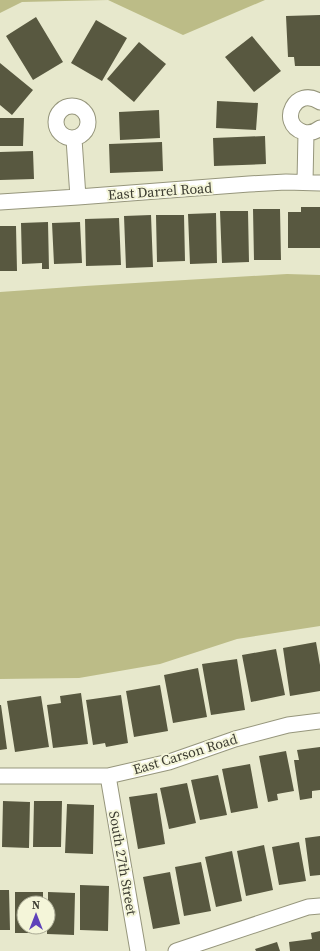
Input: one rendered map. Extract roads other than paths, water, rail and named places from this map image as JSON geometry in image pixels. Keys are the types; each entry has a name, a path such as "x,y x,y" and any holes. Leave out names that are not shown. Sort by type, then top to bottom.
{"street":[{"path":"313,182 313,130 300,131 291,121 290,115 295,103 300,99 307,97 313,98 320,102"},
{"path":"74,138 78,197"},
{"name":"East Darrel Road","path":"0,202 286,182 313,182"},
{"name":"East Carson Road","path":"0,776 108,776 169,762 235,739 288,725 320,720"},
{"name":"South 27th Street","path":"108,776 138,951"},
{"path":"176,951 308,907 320,906"}]}
